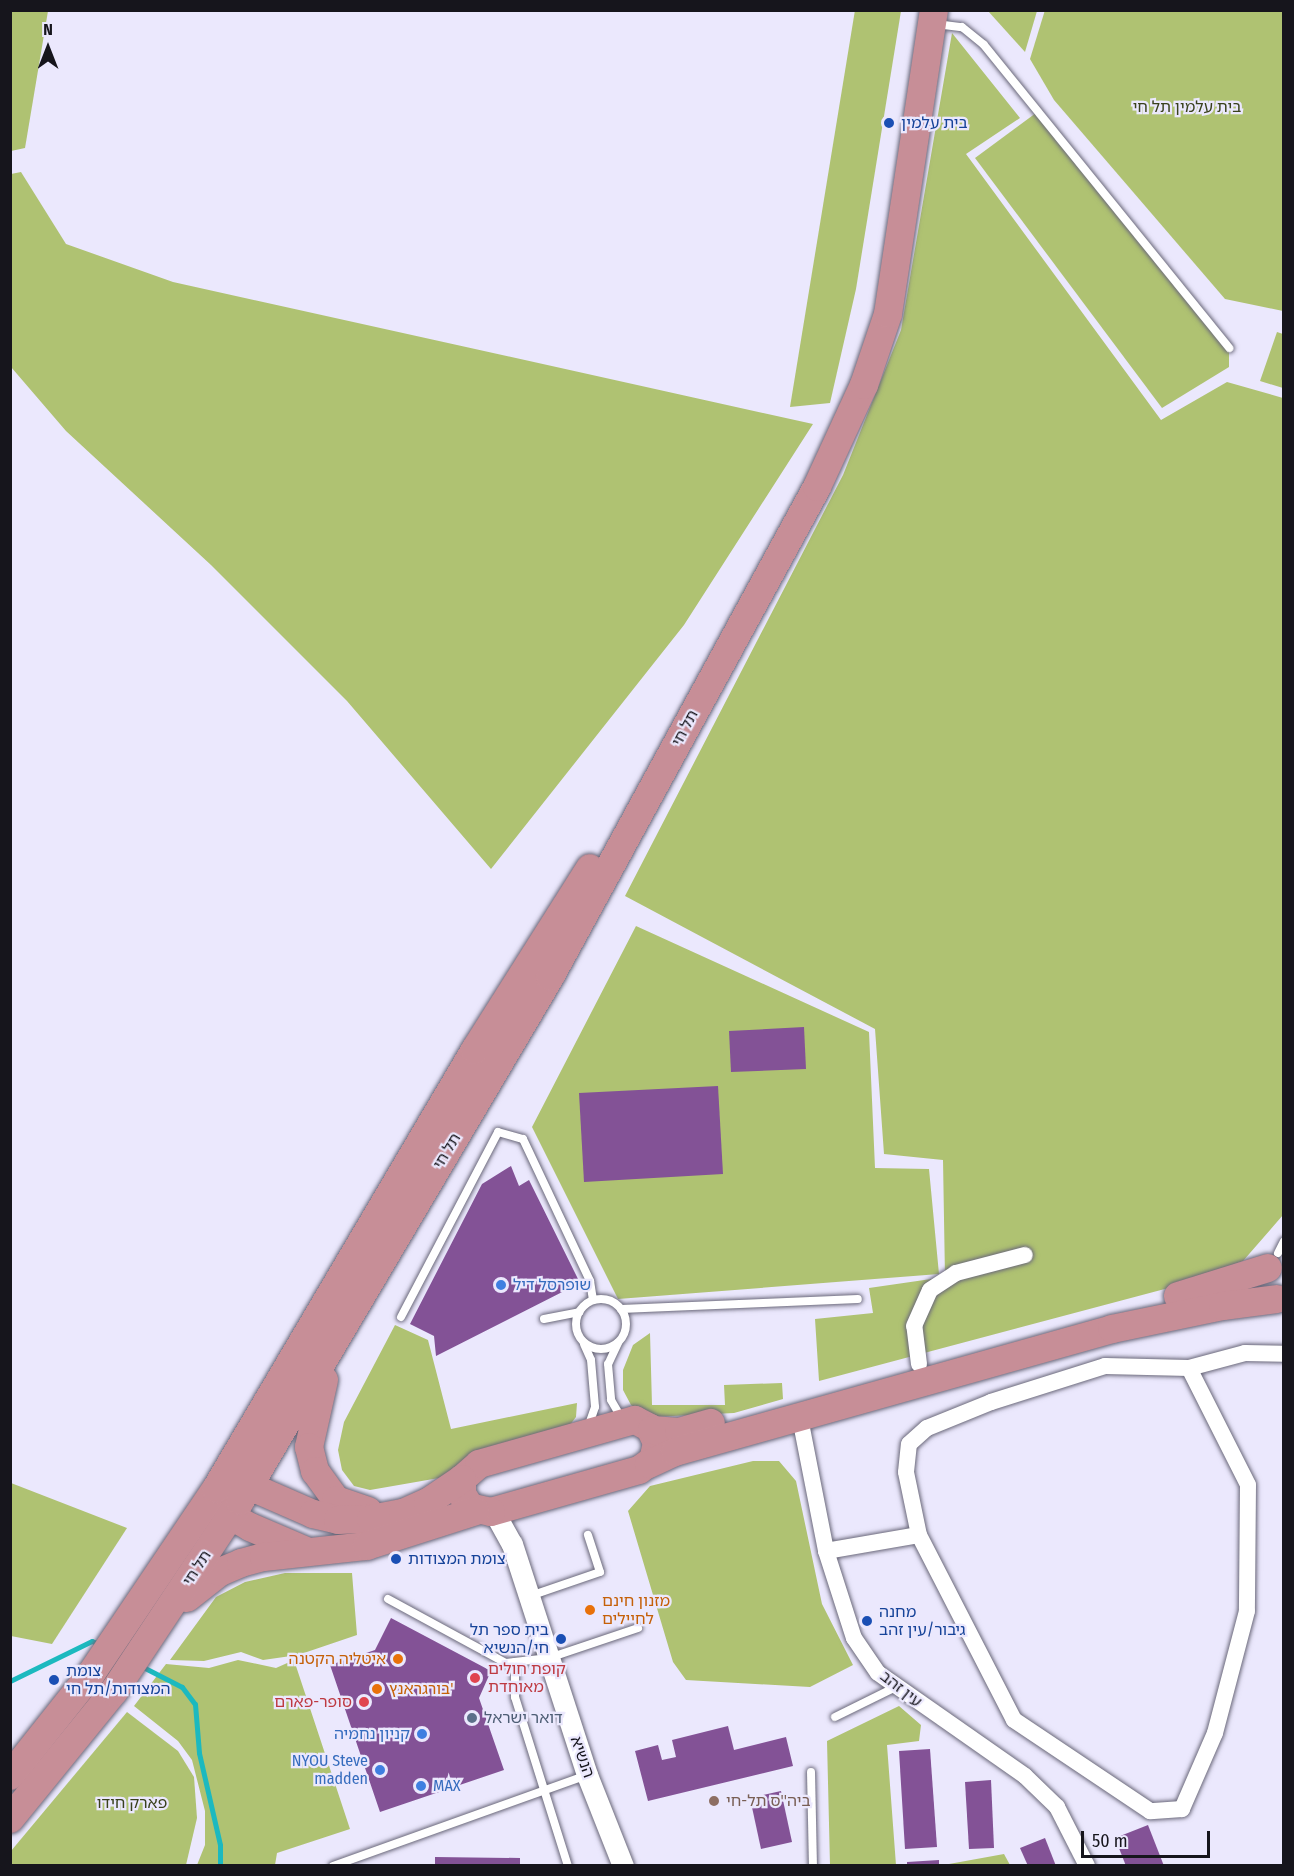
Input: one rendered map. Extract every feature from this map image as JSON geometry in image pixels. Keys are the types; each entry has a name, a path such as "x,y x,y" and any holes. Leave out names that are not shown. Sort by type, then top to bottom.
{"highway":[{"path":"702,695 817,487 877,352 894,281 933,17"},
{"name":"תל חי","path":"10,1819 114,1690 231,1516 550,977 702,695"},
{"name":"תל חי","path":"10,1776 98,1666 216,1489 537,949 702,695"},
{"path":"1278,1253 1268,1285 1280,1301"},
{"path":"323,1553 300,1549 231,1516 216,1489 249,1486 313,1514 338,1520 387,1516 428,1502 462,1479 478,1464 584,1433 639,1425 679,1432 1056,1325 1214,1287 1278,1253"},
{"path":"163,1619 202,1585 241,1563 264,1557 323,1553 367,1546 649,1464 675,1452 1112,1329 1223,1306 1280,1301"},
{"path":"339,1333 311,1422 309,1447 315,1471 336,1500 387,1516"},
{"path":"639,1425 657,1443 649,1464"},
{"path":"462,1479 465,1501 495,1509"}],"street":[{"path":"919,1364 914,1326 917,1312 930,1290 956,1273 1025,1255"},
{"path":"1189,1368 1248,1485 1247,1611 1215,1733 1182,1809 1150,1811 1014,1720 919,1535 906,1472 909,1444 927,1428 991,1402 1105,1366 1189,1368 1245,1353 1284,1354"},
{"name":"עין זהב","path":"800,1418 826,1551 854,1638 878,1673 1025,1776 1057,1807 1087,1866"},
{"name":"הנשיא","path":"495,1509 512,1544 587,1775 623,1866"},
{"path":"826,1551 919,1535"}],"lane":[{"path":"933,17 962,27 984,45 1229,348"},
{"path":"401,1317 498,1132 523,1139 590,1281 593,1300"},
{"path":"544,1319 579,1312 593,1300 606,1300 621,1309 858,1299"},
{"path":"621,1309 627,1326 608,1364 610,1400 615,1412 639,1425"},
{"path":"579,1312 576,1329 591,1360 595,1407 584,1433"},
{"path":"584,1344 603,1350 619,1343"},
{"path":"529,1597 600,1572 588,1535"},
{"path":"388,1599 506,1663 549,1658 638,1628"},
{"path":"515,1662 515,1697 568,1866"},
{"path":"835,1717 896,1687"},
{"path":"811,1772 813,1866"},
{"path":"333,1866 587,1775"}],"green space":[{"path":"855,10 901,11 856,289 830,403 790,407"},
{"name":"בית עלמין תל חי","path":"1045,10 1283,11 1283,311 1225,299 1054,100 1030,59"},
{"path":"10,11 48,11 25,148 11,151"},
{"path":"988,11 1037,11 1025,52"},
{"path":"952,33 1020,118 966,154 1161,420 1227,382 1283,398 1283,1215 1243,1261 1176,1286 819,1381 815,1319 873,1313 869,1288 945,1277 943,1160 884,1154 875,1029 625,896 843,475 901,330"},
{"path":"1040,110 1229,348 1229,367 1162,408 975,158"},
{"path":"21,172 66,244 173,282 813,424 684,625 491,869 347,701 211,565 66,431 11,367 11,174"},
{"path":"1277,332 1283,334 1283,388 1260,381"},
{"path":"636,926 869,1032 875,1168 929,1169 939,1274 618,1299 532,1127"},
{"path":"395,1325 428,1340 451,1429 577,1403 576,1417 569,1426 439,1478 370,1490 354,1486 342,1470 338,1450 344,1422"},
{"path":"650,1333 652,1405 725,1405 724,1385 782,1383 783,1399 734,1413 652,1417 631,1405 623,1390 623,1370 633,1345"},
{"path":"753,1461 779,1461 796,1481 822,1604 853,1665 810,1687 686,1680 673,1662 628,1511 650,1486"},
{"path":"11,1483 127,1528 52,1644 11,1636"},
{"path":"285,1573 352,1573 357,1635 298,1655 263,1660 241,1652 204,1661 170,1660 216,1597 245,1582"},
{"path":"238,1660 276,1668 294,1660 350,1829 277,1853 275,1865 197,1865 205,1845 205,1811 192,1760 178,1741 134,1706 166,1664 209,1668"},
{"path":"899,1706 921,1725 919,1741 887,1745 896,1865 830,1865 827,1741"},
{"name":"פארק חידו","path":"127,1712 178,1751 194,1777 197,1818 186,1865 11,1865 11,1851"},
{"path":"1004,1854 1010,1865 949,1865 949,1864"}],"building":[{"path":"804,1027 806,1069 731,1072 729,1031"},
{"path":"718,1086 723,1174 584,1182 579,1093"},
{"path":"511,1166 519,1186 529,1180 580,1283 436,1356 434,1336 410,1324 482,1184"},
{"name":"קניון נחמיה","path":"391,1618 491,1671 479,1698 504,1770 380,1812 330,1665 375,1650"},
{"path":"728,1726 734,1750 786,1737 793,1766 648,1801 635,1751 658,1745 662,1760 676,1757 672,1740"},
{"path":"930,1749 937,1847 905,1849 899,1751"},
{"path":"991,1780 994,1848 969,1849 965,1782"},
{"path":"781,1791 792,1842 761,1849 750,1798"},
{"path":"1148,1825 1164,1866 1126,1866 1115,1838"},
{"path":"1045,1838 1056,1866 1028,1866 1020,1848"},
{"path":"435,1857 520,1858 520,1866 435,1866"},
{"path":"939,1860 939,1866 907,1866 907,1862"}],"waterway":[{"path":"10,1681 92,1641 101,1645"},
{"path":"141,1666 182,1687 195,1704 199,1753 220,1845 220,1866"}],"place":[{"name":"בית עלמין","path":"889,123"},
{"name":"שופרסל דיל","path":"501,1285"},
{"name":"צומת המצודות","path":"396,1559"},
{"name":"מזנון חינם לחיילים","path":"590,1610"},
{"name":"מחנה גיבור/עין זהב","path":"867,1621"},
{"name":"בית ספר תל חי/הנשיא","path":"561,1639"},
{"name":"איטליה הקטנה","path":"398,1659"},
{"name":"קופת חולים מאוחדת","path":"475,1678"},
{"name":"צומת המצודות/תל חי","path":"54,1680"},
{"name":"בורגראנץ'","path":"377,1689"},
{"name":"סופר-פארם","path":"364,1702"},
{"name":"דואר ישראל","path":"472,1718"},
{"name":"קניון נחמיה","path":"422,1734"},
{"name":"NYOU Steve madden","path":"380,1770"},
{"name":"MAX","path":"421,1786"},
{"name":"ביה''ס תל-חי","path":"714,1801"}]}
